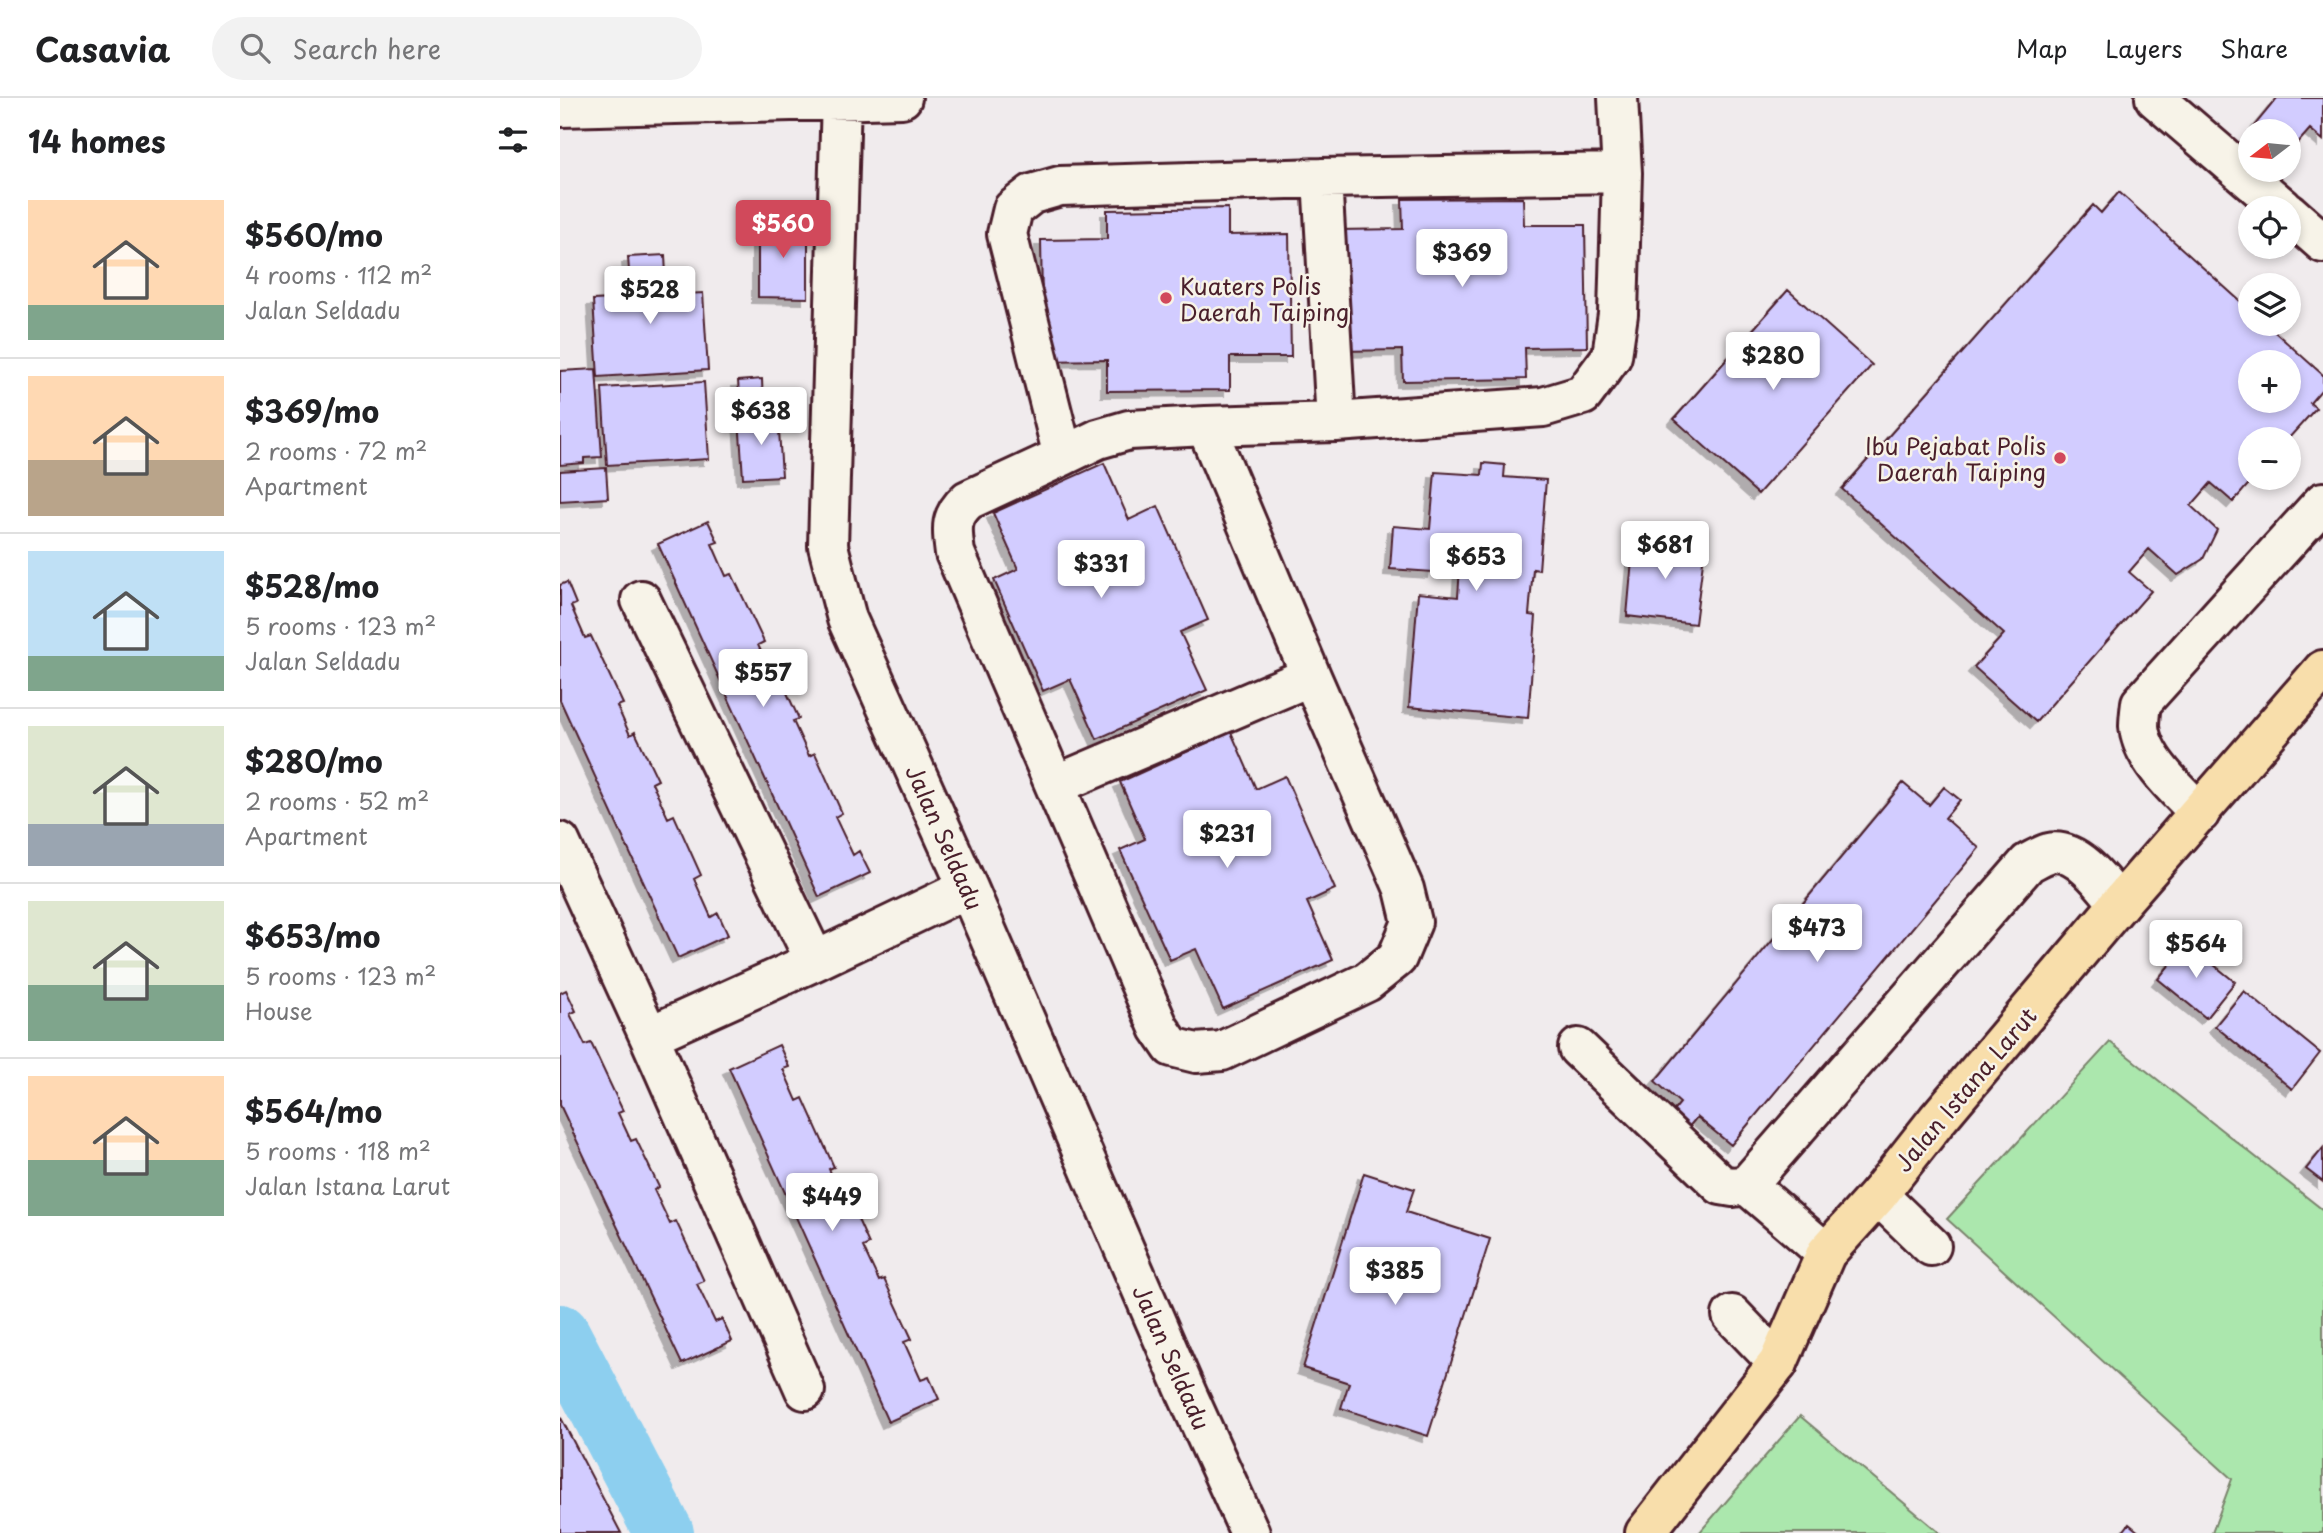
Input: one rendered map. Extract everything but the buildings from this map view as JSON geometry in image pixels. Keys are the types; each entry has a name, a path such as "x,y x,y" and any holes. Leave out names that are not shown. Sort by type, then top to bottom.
{"main road":[{"name":"Jalan Istana Larut","path":"1645,1533 1777,1363 1826,1253 1878,1195 1937,1120 2119,904 2323,670"}],"street":[{"path":"560,107 902,98"},
{"path":"1206,426 1404,889 1412,922 1397,958 1367,982 1222,1051 1196,1053 1172,1047 1159,1028 955,553 952,528 957,510 968,500 1098,439 1129,430 1206,426 1336,422 1543,407 1583,395 1612,356 1618,314 1622,173 1618,98"},
{"path":"2155,98 2269,196"},
{"name":"Jalan Seldadu","path":"841,99 828,546 847,619 968,888 1250,1533"},
{"path":"1063,456 1007,234 1013,209 1032,194 1060,186 1622,173"},
{"path":"1322,178 1336,422"},
{"path":"2301,224 2323,243"},
{"path":"2200,813 2173,785 2145,748 2139,727 2141,703 2323,502"},
{"path":"641,600 815,961"},
{"path":"1055,785 1311,676"},
{"path":"560,842 805,1390"},
{"path":"1747,1185 2028,863 2048,853 2064,854 2095,873 2119,904"},
{"path":"649,1036 968,888"},
{"path":"1578,1048 1721,1185 1747,1185 1826,1253"},
{"path":"1878,1195 1931,1246"},
{"path":"1732,1315 1777,1363"}],"green space":[{"path":"2110,1042 2323,1210 2323,1533 2212,1533 2232,1479 1947,1219"},
{"path":"1800,1416 1940,1533 1699,1533"}],"waterway":[{"path":"560,1334 664,1533"}],"place":[{"name":"Kuaters Polis Daerah Taiping","path":"1166,298"},
{"name":"Ibu Pejabat Polis Daerah Taiping","path":"2060,458"}]}
